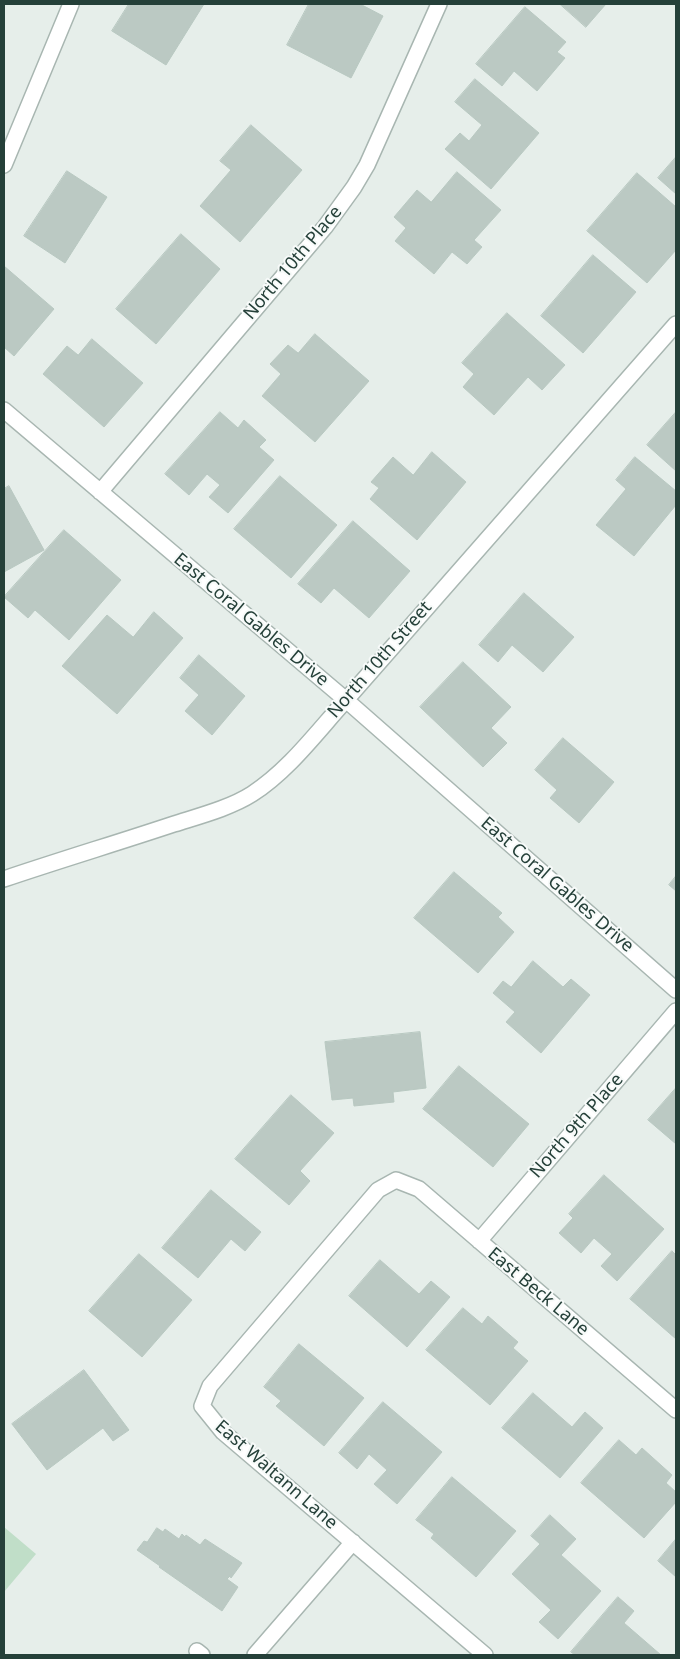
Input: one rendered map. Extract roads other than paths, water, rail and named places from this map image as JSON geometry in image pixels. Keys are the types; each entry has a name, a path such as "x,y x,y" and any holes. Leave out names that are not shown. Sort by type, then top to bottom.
{"street":[{"path":"4,165 71,4"},
{"name":"North 10th Place","path":"100,492 325,227 354,188 367,165 439,4"},
{"name":"North 10th Street","path":"4,878 107,847 214,811 250,795 272,780 346,700 676,324"},
{"name":"East Coral Gables Drive","path":"4,410 346,700 676,990"},
{"name":"North 9th Place","path":"479,1242 676,1011"},
{"name":"East Beck Lane","path":"202,1406 210,1386 378,1190 396,1180 420,1189 479,1242 676,1410"},
{"name":"East Waltann Lane","path":"202,1406 223,1432 485,1655"},
{"name":"East Waltann Lane","path":"255,1655 353,1542"}]}
